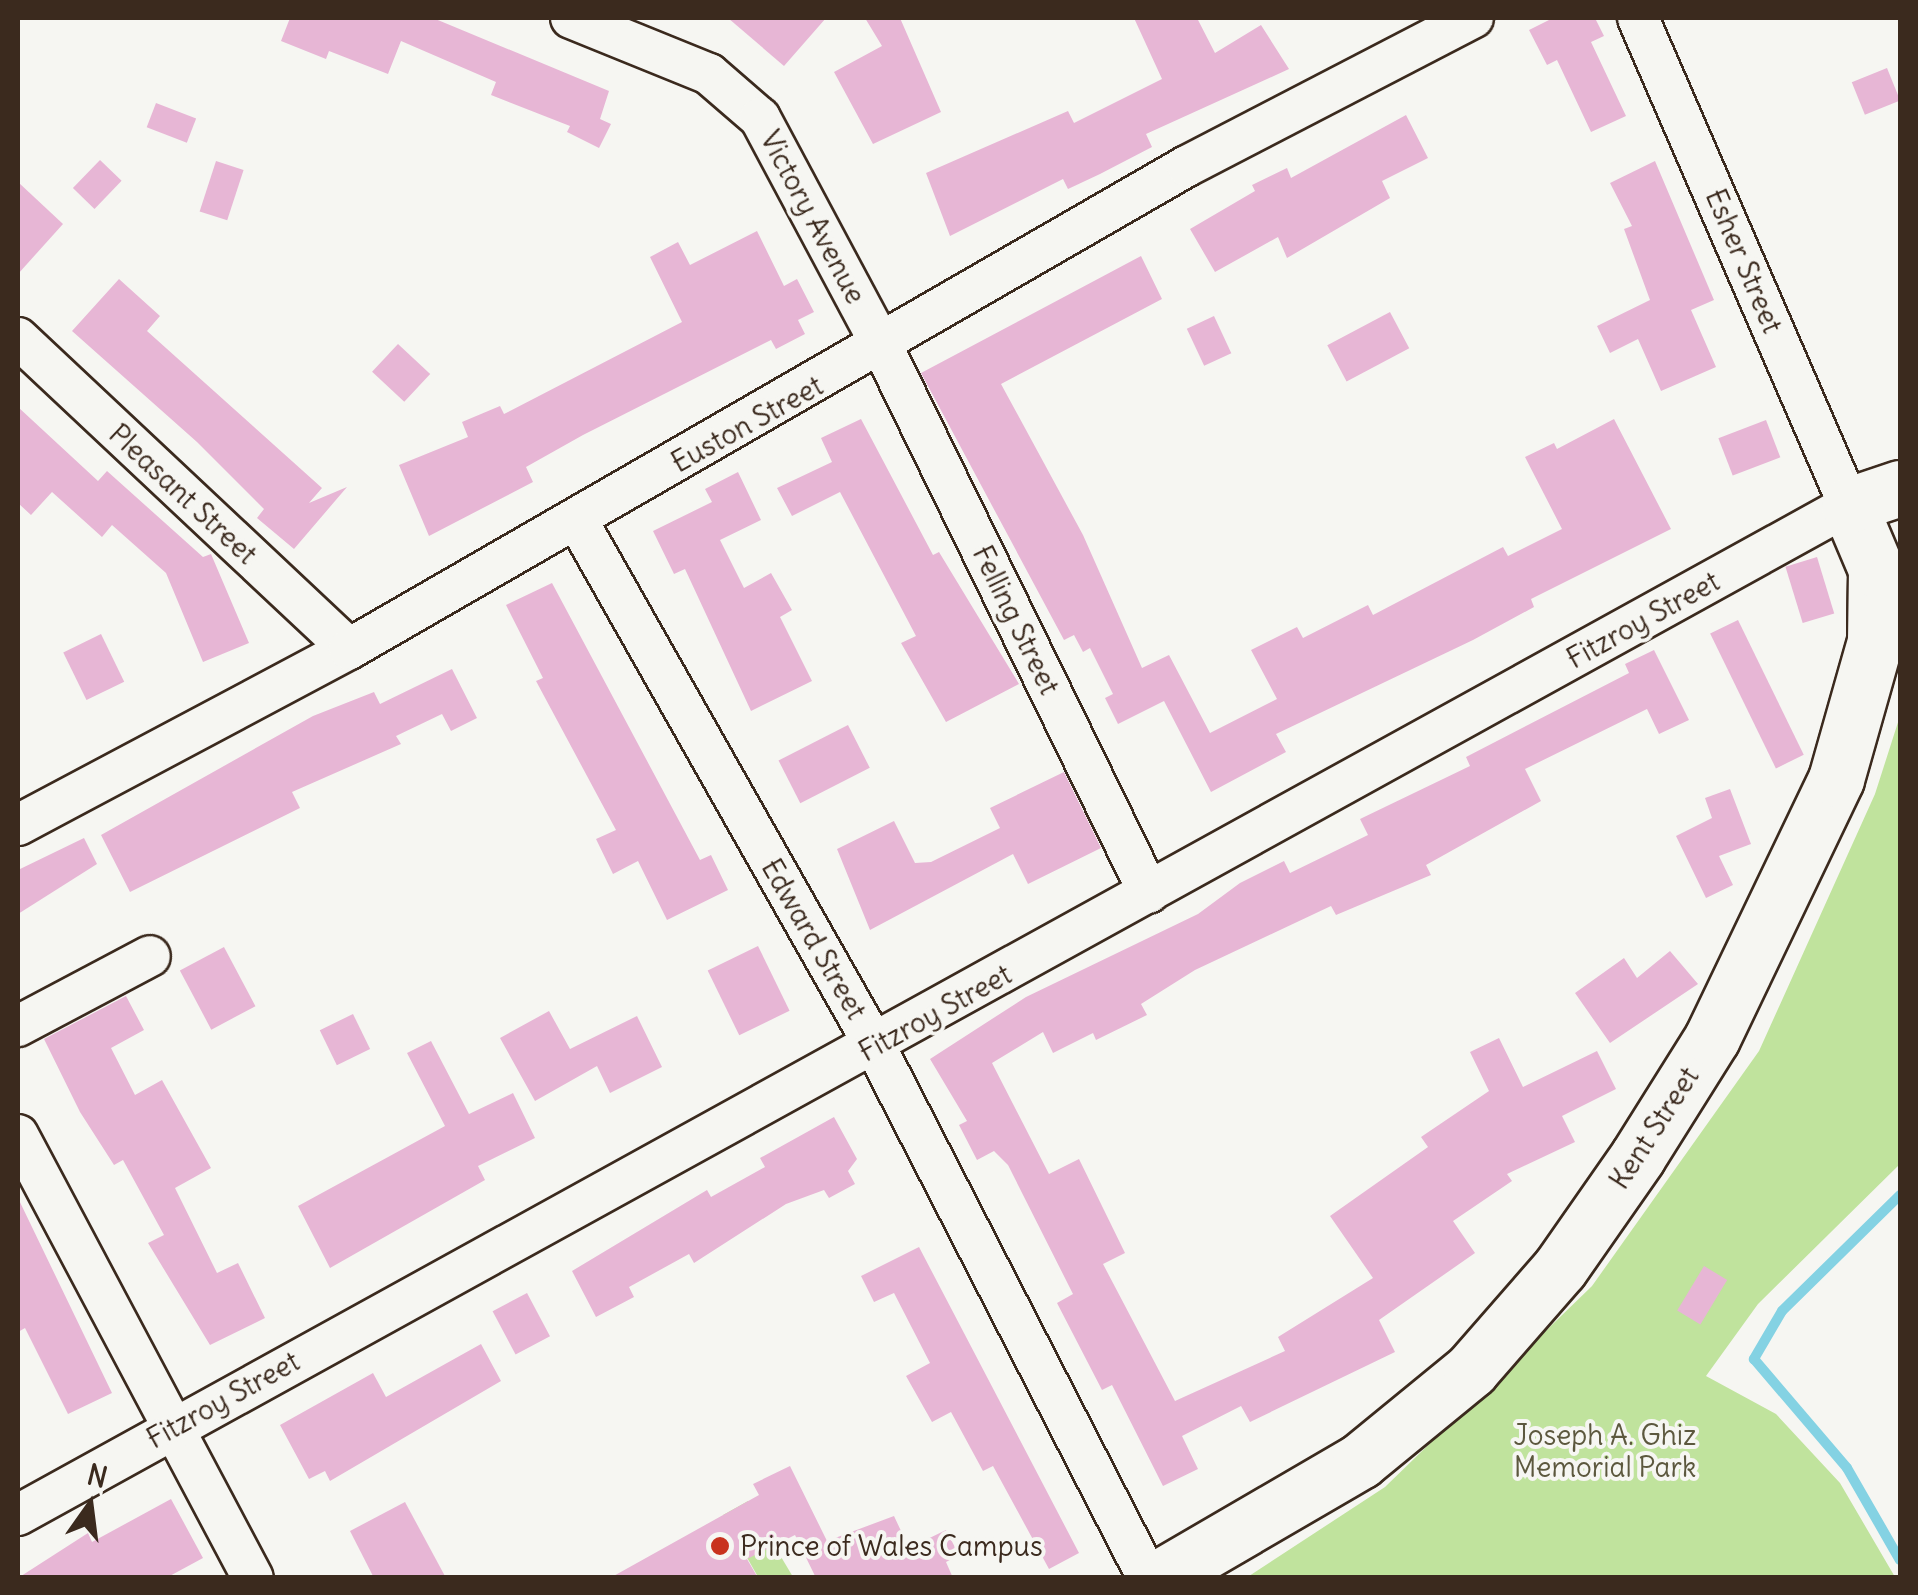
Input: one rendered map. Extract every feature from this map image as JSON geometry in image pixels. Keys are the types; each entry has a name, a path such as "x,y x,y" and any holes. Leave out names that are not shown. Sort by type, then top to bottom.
{"street":[{"name":"Victory Avenue","path":"571,18 708,74 760,118 882,348"},
{"name":"Euston Street","path":"18,824 349,649 882,348 1186,166 1473,18"},
{"name":"Esher Street","path":"1638,18 1849,504"},
{"name":"Pleasant Street","path":"18,338 349,649"},
{"name":"Felling Street","path":"882,348 1150,893"},
{"path":"1849,504 1900,488"},
{"name":"Fitzroy Street","path":"18,1515 168,1429 875,1046 1849,504"},
{"name":"Kent Street","path":"1159,1578 1360,1461 1471,1370 1560,1268 1638,1156 1712,1038 1847,747 1875,641 1876,600 1876,568 1849,504"},
{"name":"Edward Street","path":"577,520 875,1046 1148,1578"},
{"path":"18,1026 150,956"},
{"path":"18,1135 168,1429 253,1578"}],"green space":[{"name":"Joseph A. Ghiz Memorial Park","path":"1900,716 1900,1164 1758,1304 1706,1376 1776,1414 1840,1483 1895,1577 1246,1578 1385,1487 1592,1286 1759,1051 1875,794"},
{"path":"748,1501 793,1577 758,1577 723,1515"}],"building":[{"path":"290,18 433,18 609,91 600,119 611,124 599,148 567,132 570,126 491,95 496,82 401,41 388,74 329,51 326,59 281,41"},
{"path":"728,18 826,18 784,66"},
{"path":"865,18 900,18 941,112 873,144 834,72 882,46"},
{"path":"1134,18 1197,18 1215,53 1261,25 1289,69 1146,134 1152,147 1100,174 1068,189 1063,179 950,236 926,173 1068,111 1074,123 1162,79"},
{"path":"1553,18 1595,18 1604,36 1591,42 1626,116 1591,132 1557,60 1547,65 1529,30"},
{"path":"1887,68 1900,100 1865,115 1852,82"},
{"path":"156,103 196,118 187,143 147,127"},
{"path":"1406,115 1428,158 1382,181 1390,198 1287,258 1278,237 1215,272 1190,229 1255,191 1252,185 1287,168 1291,178"},
{"path":"100,160 122,181 94,209 73,188"},
{"path":"216,161 244,170 227,220 200,211"},
{"path":"1655,161 1714,300 1691,310 1716,367 1661,391 1638,339 1610,353 1597,326 1650,300 1624,229 1632,226 1610,183"},
{"path":"18,182 63,224 18,274"},
{"path":"757,231 784,286 797,279 814,312 798,320 805,334 776,349 771,340 583,435 526,467 533,482 429,536 399,465 468,437 462,422 500,406 504,414 682,322 650,257 678,242 690,265"},
{"path":"1141,256 1162,299 1001,384 1083,535 1142,668 1169,655 1210,733 1277,699 1251,650 1297,627 1303,638 1368,605 1373,615 1503,547 1508,556 1562,529 1525,457 1554,443 1557,449 1614,419 1671,529 1531,599 1534,607 1473,640 1276,734 1286,752 1211,792 1164,701 1118,724 1105,698 1113,694 1090,648 1083,652 1074,635 1064,640 921,373"},
{"path":"119,279 160,316 147,331 322,488 309,503 347,487 294,549 257,518 264,509 197,442 72,331"},
{"path":"1390,312 1409,348 1347,382 1327,345"},
{"path":"1214,316 1231,353 1204,366 1187,329"},
{"path":"398,344 430,374 404,402 372,372"},
{"path":"18,407 98,481 107,471 203,557 211,554 249,643 203,662 166,573 112,525 102,537 52,492 31,515 18,503"},
{"path":"861,419 933,555 939,552 1019,684 946,722 901,643 916,636 840,492 792,516 777,488 832,462 821,438"},
{"path":"1766,420 1780,457 1733,476 1718,438"},
{"path":"738,472 761,520 720,540 744,588 771,573 792,610 780,617 812,681 751,711 685,569 674,574 653,531 712,502 705,489"},
{"path":"1817,557 1834,613 1803,623 1785,567"},
{"path":"552,583 700,860 711,855 728,890 667,920 638,861 613,874 596,839 616,830 536,681 543,678 506,605"},
{"path":"1738,620 1804,755 1776,768 1710,634"},
{"path":"101,634 124,682 86,700 63,652"},
{"path":"1654,650 1689,720 1659,734 1647,709 1525,769 1541,801 1426,865 1431,875 1336,915 1331,906 1195,970 1141,1004 1147,1015 1096,1040 1093,1033 1053,1053 1043,1032 992,1063 1049,1174 1079,1159 1125,1253 1103,1264 1175,1401 1285,1351 1278,1337 1373,1278 1330,1216 1428,1147 1421,1137 1489,1091 1470,1052 1499,1038 1523,1087 1597,1051 1616,1089 1562,1116 1575,1142 1507,1174 1512,1181 1453,1221 1475,1253 1379,1320 1395,1352 1250,1422 1241,1406 1182,1436 1198,1469 1163,1486 1112,1385 1102,1390 1057,1303 1073,1294 1008,1165 994,1151 977,1160 959,1125 967,1121 930,1059 1026,997 1198,914 1240,883 1284,861 1290,873 1368,835 1360,819 1470,766 1466,757 1629,673 1625,664"},
{"path":"452,669 477,718 451,731 442,714 396,736 401,744 292,792 300,808 130,892 101,835 313,716 374,692 380,704"},
{"path":"848,725 870,768 800,803 779,760"},
{"path":"1064,772 1101,848 1028,884 1013,854 870,930 837,849 894,821 915,863 931,862 1000,828 990,808"},
{"path":"1730,789 1751,844 1719,856 1733,885 1706,898 1676,836 1712,818 1705,798"},
{"path":"84,838 97,864 18,914 18,870"},
{"path":"758,946 790,1011 739,1035 708,971"},
{"path":"224,947 255,1006 211,1030 180,970"},
{"path":"1670,951 1698,984 1610,1043 1575,993 1624,958 1637,978"},
{"path":"126,996 144,1030 111,1048 135,1095 162,1080 211,1168 175,1188 217,1273 238,1263 265,1318 210,1345 148,1243 164,1235 123,1160 114,1165 80,1112 44,1039"},
{"path":"549,1011 570,1049 637,1016 662,1067 610,1093 597,1066 535,1101 500,1038"},
{"path":"353,1014 370,1049 337,1065 320,1030"},
{"path":"431,1041 469,1114 513,1093 535,1138 478,1166 485,1180 330,1268 298,1206 445,1126 407,1053"},
{"path":"834,1117 857,1159 848,1171 855,1184 829,1198 824,1190 786,1204 694,1263 689,1254 629,1287 634,1297 596,1317 572,1271 707,1190 711,1197 765,1167 760,1158"},
{"path":"18,1198 112,1393 68,1414 25,1328 18,1332"},
{"path":"919,1247 1079,1553 1049,1569 993,1466 983,1471 951,1412 932,1422 906,1376 930,1363 894,1293 874,1302 861,1276"},
{"path":"1704,1266 1727,1280 1700,1324 1677,1311"},
{"path":"527,1293 550,1336 516,1355 493,1311"},
{"path":"481,1344 501,1381 330,1481 325,1471 309,1479 280,1425 373,1373 386,1397"},
{"path":"790,1466 827,1541 894,1516 909,1548 946,1530 959,1555 946,1562 953,1578 816,1578 795,1535 747,1559 758,1578 610,1578 759,1495 753,1484"},
{"path":"171,1499 203,1558 166,1578 18,1578 88,1533 92,1542"},
{"path":"405,1502 446,1578 374,1578 350,1531"}],"waterway":[{"path":"1900,1195 1782,1311 1754,1359 1847,1468 1900,1560"}],"place":[{"name":"Prince of Wales Campus","path":"720,1546"}]}
